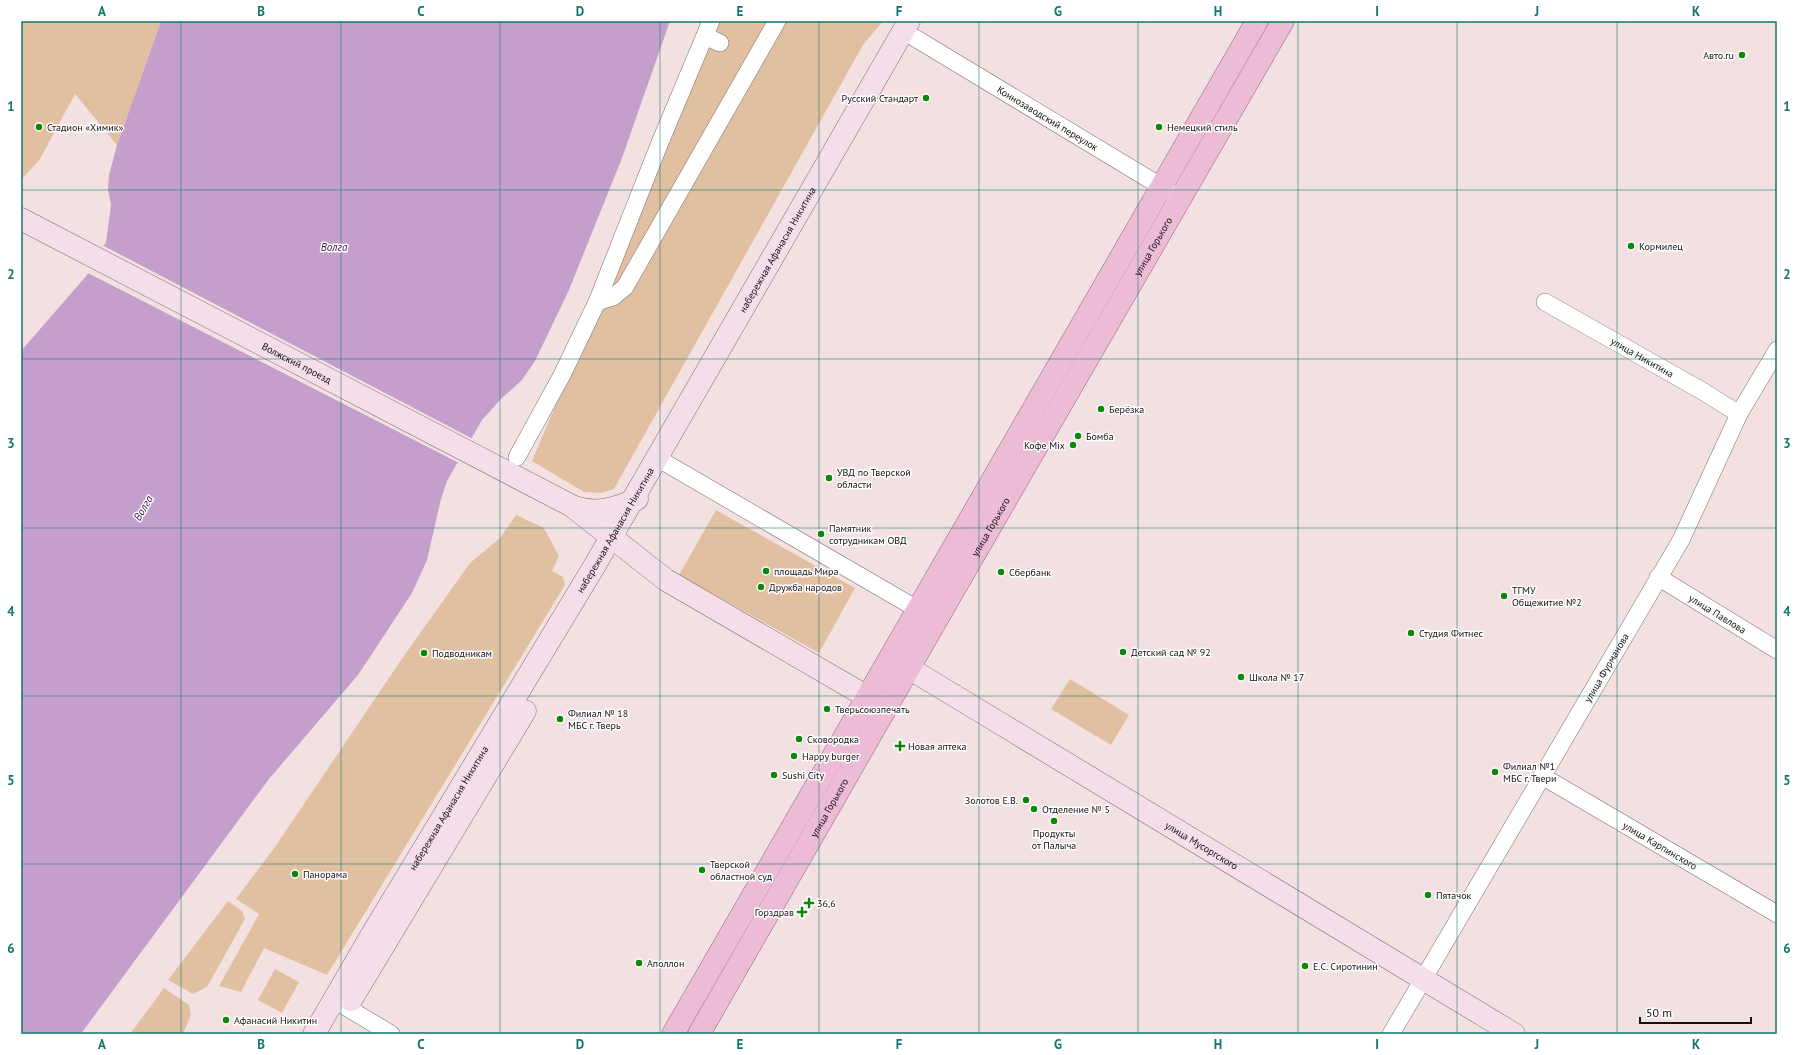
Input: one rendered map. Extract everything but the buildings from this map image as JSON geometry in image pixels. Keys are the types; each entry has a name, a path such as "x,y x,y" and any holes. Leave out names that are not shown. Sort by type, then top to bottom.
{"main road":[{"path":"673,1034 917,608 1257,21"},
{"name":"улица Горького","path":"699,1034 1283,21"},
{"name":"набережная Афанасия Никитина","path":"314,1034 340,1003 662,469 916,27"},
{"name":"Волжский проезд","path":"21,219 572,506 617,542"},
{"name":"Волжский проезд","path":"572,506 600,511 616,508 632,502 651,491 662,469"},
{"name":"набережная Афанасия Никитина","path":"331,1034 340,1003 375,929 596,565 617,542 632,502"},
{"name":"Волжский проезд","path":"572,506 587,526 594,548 596,565"},
{"path":"617,542 666,580 886,708"},
{"name":"улица Мусоргского","path":"890,656 1514,1034"}],"street":[{"path":"597,302 613,297 624,287 777,21"},
{"name":"Коннозаводский переулок","path":"916,27 1005,92 1180,198"},
{"path":"517,456 562,375 597,302 659,145 712,33"},
{"name":"улица Никитина","path":"1545,302 1704,392 1739,414"},
{"name":"улица Фурманова","path":"1392,1034 1681,540 1739,414 1777,350"},
{"path":"662,469 698,481 917,608"},
{"name":"улица Павлова","path":"1658,578 1777,650"},
{"name":"улица Карпинского","path":"1542,776 1777,914"},
{"path":"340,1003 391,1034"}],"shaded area":[{"path":"21,21 161,21 117,145 75,94 40,159 24,177 21,177"},
{"path":"719,21 883,21 863,45 614,489 601,493 584,492 532,461 703,55"},
{"path":"716,510 855,588 819,653 679,575"},
{"path":"516,515 544,528 559,556 552,571 563,577 565,585 327,975 264,948 241,992 219,986 259,914 236,899 275,847 401,660 470,563 500,538"},
{"path":"1070,679 1129,715 1111,745 1051,709"},
{"path":"228,901 242,911 245,919 207,987 193,994 168,980"},
{"path":"275,969 299,982 282,1013 258,1000"},
{"path":"164,988 189,1005 191,1015 183,1034 130,1034"}],"water":[{"name":"Волга","path":"161,21 670,21 622,158 569,290 535,361 522,380 501,399 482,420 447,481 441,499 427,560 412,593 358,675 269,779 83,1031 80,1034 21,1034 21,351 87,275 106,242 111,205 108,190 109,175 117,145"}],"pier":[{"path":"102,245 473,439 459,463 86,272"}],"place":[{"name":"Авто.ru","path":"1742,55"},
{"name":"Русский Стандарт","path":"926,98"},
{"name":"Стадион «Химик»","path":"39,127"},
{"name":"Немецкий стиль","path":"1159,127"},
{"name":"Кормилец","path":"1631,246"},
{"name":"Берёзка","path":"1101,409"},
{"name":"Бомба","path":"1078,436"},
{"name":"Кофе Mix","path":"1073,445"},
{"name":"УВД по Тверской области","path":"829,478"},
{"name":"Памятник сотрудникам ОВД","path":"821,534"},
{"name":"площадь Мира","path":"766,571"},
{"name":"Сбербанк","path":"1001,572"},
{"name":"Дружба народов","path":"761,587"},
{"name":"ТГМУ Общежитие №2","path":"1504,596"},
{"name":"Студия Фитнес","path":"1411,633"},
{"name":"Детский сад № 92","path":"1123,652"},
{"name":"Подводникам","path":"424,653"},
{"name":"Школа № 17","path":"1241,677"},
{"name":"Тверьсоюзпечать","path":"827,709"},
{"name":"Филиал № 18 МБС г. Тверь","path":"560,719"},
{"name":"Сковородка","path":"799,739"},
{"name":"Новая аптека","path":"900,746"},
{"name":"Happy burger","path":"794,756"},
{"name":"Филиал №1 МБС г. Твери","path":"1495,772"},
{"name":"Sushi City","path":"774,775"},
{"name":"Золотов Е.В.","path":"1026,800"},
{"name":"Отделение № 5","path":"1034,809"},
{"name":"Продукты от Палыча","path":"1054,821"},
{"name":"Тверской областной суд","path":"702,870"},
{"name":"Панорама","path":"295,874"},
{"name":"Пятачок","path":"1428,895"},
{"name":"36,6","path":"809,903"},
{"name":"Горздрав","path":"802,912"},
{"name":"Аполлон","path":"639,963"},
{"name":"Е.С. Сиротинин","path":"1305,966"},
{"name":"Афанасий Никитин","path":"226,1020"}]}
